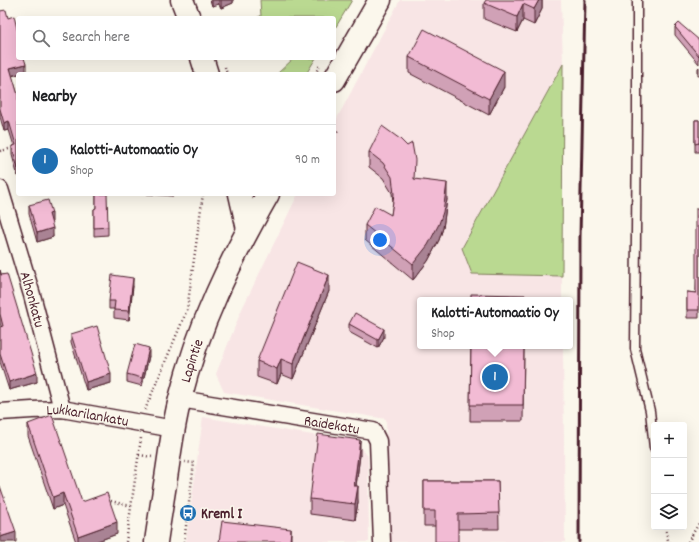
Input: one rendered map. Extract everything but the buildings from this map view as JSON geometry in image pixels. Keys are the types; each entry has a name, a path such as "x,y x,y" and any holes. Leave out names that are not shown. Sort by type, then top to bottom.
{"main road":[{"path":"182,0 188,16"},
{"path":"336,77 380,0"},
{"path":"203,60 206,72"},
{"path":"240,196 248,229"},
{"name":"Lapintie","path":"156,542 180,399 196,346 214,299 248,229 267,196"}],"street":[{"name":"Alhonkatu","path":"0,189 32,295 62,410"},
{"name":"Raidekatu","path":"180,399 207,405 373,431 378,441 382,542"},
{"name":"Lukkarilankatu","path":"0,412 62,410 174,429"}],"lane":[{"path":"637,0 635,349 650,411 651,422"}],"path":[{"path":"0,151 16,147"},
{"path":"144,413 186,310 203,196"},
{"path":"126,542 142,435"},
{"path":"139,455 151,457"},
{"path":"184,542 194,463"},
{"path":"102,499 131,506"},
{"path":"688,542 699,523"},
{"path":"666,530 668,540 670,542"}],"shaded area":[{"path":"400,0 561,0 563,64 462,248 472,274 562,276 562,297 417,297 417,349 563,349 565,542 389,542 386,419 224,392 216,374 242,309 297,196 336,196 336,120"},
{"path":"203,417 355,442 368,456 369,542 186,542"}],"green space":[{"path":"260,0 352,0 336,27 336,16 261,16"},
{"path":"292,60 315,60 307,72 279,72"},
{"path":"563,64 562,276 472,274 462,248"}],"railway":[{"path":"579,542 580,237 585,0"}],"place":[{"name":"Kalotti-Automaatio Oy","path":"495,377"},
{"name":"Kreml I","path":"188,513"}]}
